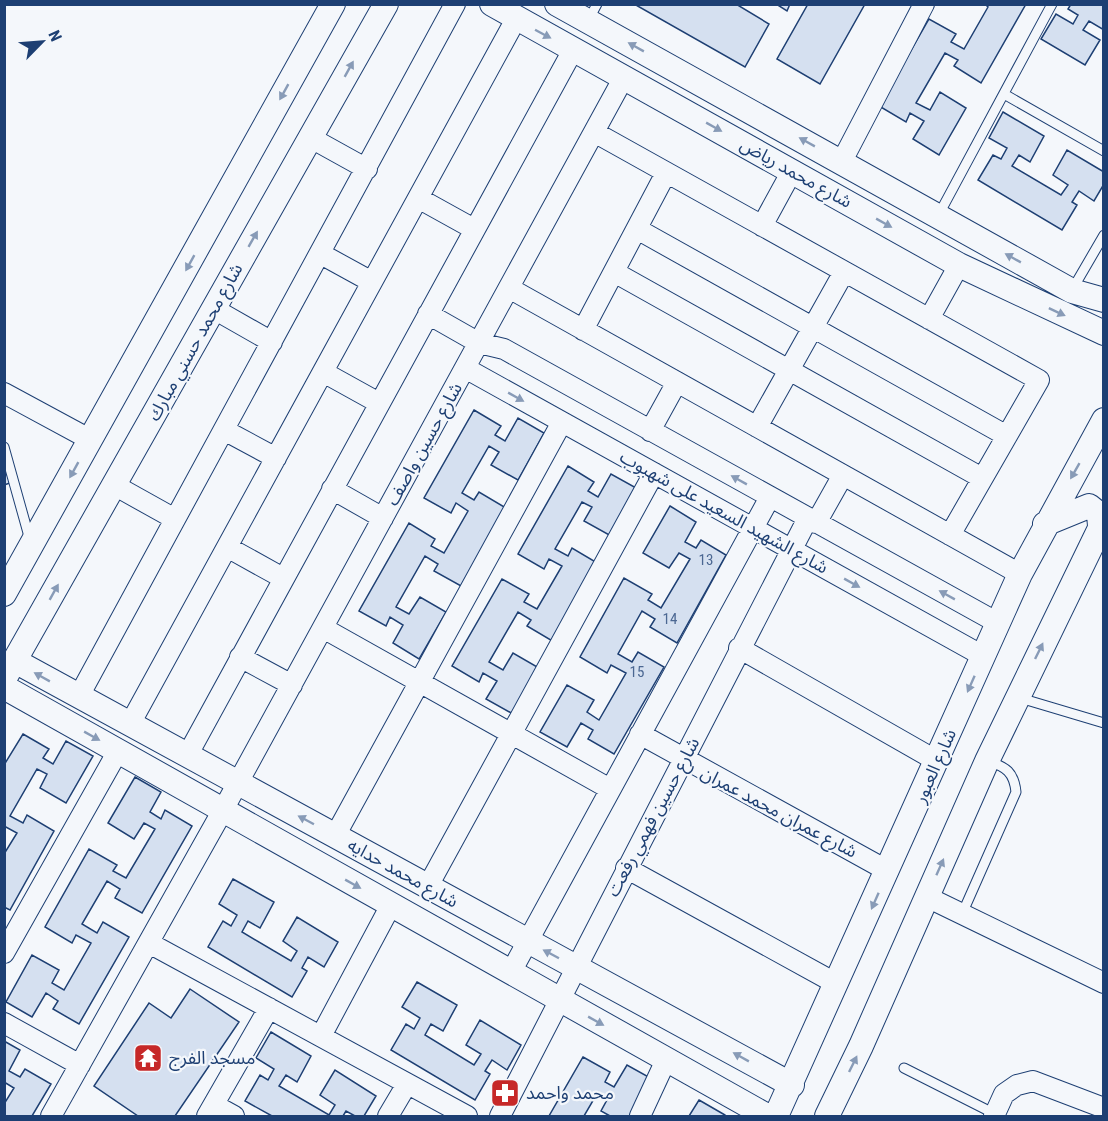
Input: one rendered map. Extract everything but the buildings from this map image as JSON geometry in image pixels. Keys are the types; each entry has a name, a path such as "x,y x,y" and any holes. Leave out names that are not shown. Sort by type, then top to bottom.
{"street":[{"path":"4,594 333,4"},
{"name":"شارع محمد حسني مبارك","path":"10,670 386,4"},
{"path":"79,696 455,4"},
{"name":"شارع محمد رياض","path":"492,4 959,265 1104,333"},
{"name":"شارع محمد رياض","path":"557,4 593,13 938,216 1072,291 1104,300"},
{"path":"842,161 924,4"},
{"path":"130,724 516,19"},
{"path":"187,756 573,50"},
{"name":"شارع حسين واصف","path":"51,1116 238,783 624,77"},
{"path":"594,132 1039,380 950,535"},
{"path":"311,138 367,169"},
{"path":"762,226 792,171"},
{"path":"583,330 666,172"},
{"path":"418,198 474,230"},
{"path":"637,229 1007,436"},
{"path":"321,254 372,282"},
{"path":"929,319 959,265"},
{"path":"614,272 982,478"},
{"path":"757,427 844,272"},
{"path":"509,288 1020,574"},
{"path":"214,309 272,342"},
{"name":"شارع الشهيد السعيد على شهبوب","path":"428,314 479,343 504,349 998,623"},
{"name":"شارع الشهيد السعيد على شهبوب","path":"465,368 983,656"},
{"path":"323,372 379,403"},
{"path":"650,430 677,382"},
{"path":"4,393 91,440"},
{"name":"شارع العبور","path":"776,1116 792,1085 1020,574 1045,524 1104,420"},
{"path":"335,836 562,422"},
{"path":"224,430 276,458"},
{"path":"428,886 654,473"},
{"name":"شارع حسين فهمي رفعت","path":"500,1116 791,549 843,475"},
{"path":"114,485 175,519"},
{"path":"332,489 383,518"},
{"path":"511,972 770,497"},
{"path":"827,1116 987,760 1102,524 1099,514 1089,506 1045,524"},
{"path":"227,547 283,578"},
{"path":"323,628 610,789"},
{"path":"739,648 937,760"},
{"path":"240,657 292,685"},
{"name":"شارع محمد حدايه","path":"10,670 79,696 792,1085"},
{"name":"شارع محمد حدايه","path":"4,687 766,1116"},
{"name":"شارع عمران محمد عمران","path":"640,734 888,871"},
{"path":"4,953 118,751"},
{"path":"626,868 837,984"},
{"path":"927,897 1104,983"},
{"path":"321,1036 391,905"},
{"path":"149,943 467,1116"},
{"path":"234,1116 210,1111 269,1008"},
{"path":"4,1023 80,1065"},
{"path":"640,1116 666,1060"},
{"path":"995,1115 1004,1094 1017,1085 1033,1082 1104,1108"},
{"path":"388,1116 407,1084"}],"lane":[{"path":"938,216 1052,4"},
{"path":"1004,94 1104,151"},
{"path":"1072,291 1104,235"},
{"path":"4,447 31,546"},
{"path":"1017,698 1104,723"},
{"path":"962,914 1016,792 1014,778 1005,767 987,760"},
{"path":"904,1068 995,1115"}],"place":[{"name":"مسجد الفرج","path":"148,1058"},
{"name":"محمد واحمد","path":"505,1093"}]}
